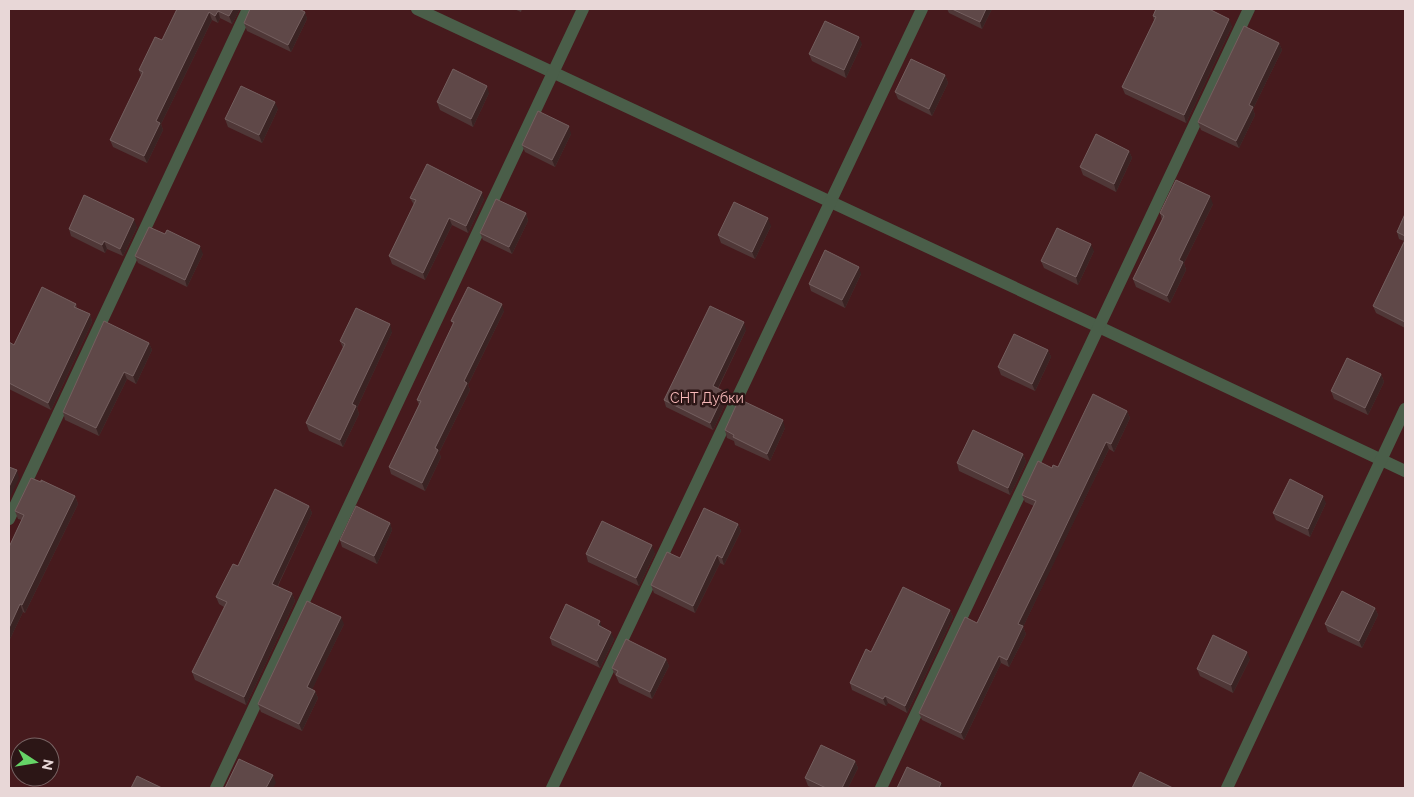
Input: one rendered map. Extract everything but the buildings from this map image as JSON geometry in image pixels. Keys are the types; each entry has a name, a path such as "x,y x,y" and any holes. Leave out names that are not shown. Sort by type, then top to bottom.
{"street":[{"path":"9,519 248,9"},
{"path":"417,9 831,201 1405,472"},
{"path":"216,788 584,9"},
{"path":"552,788 922,9"},
{"path":"880,788 1249,9"},
{"path":"1226,788 1405,409"}],"green space":[{"name":"СНТ Дубки","path":"9,9 1405,9 1405,788 9,788"}]}
